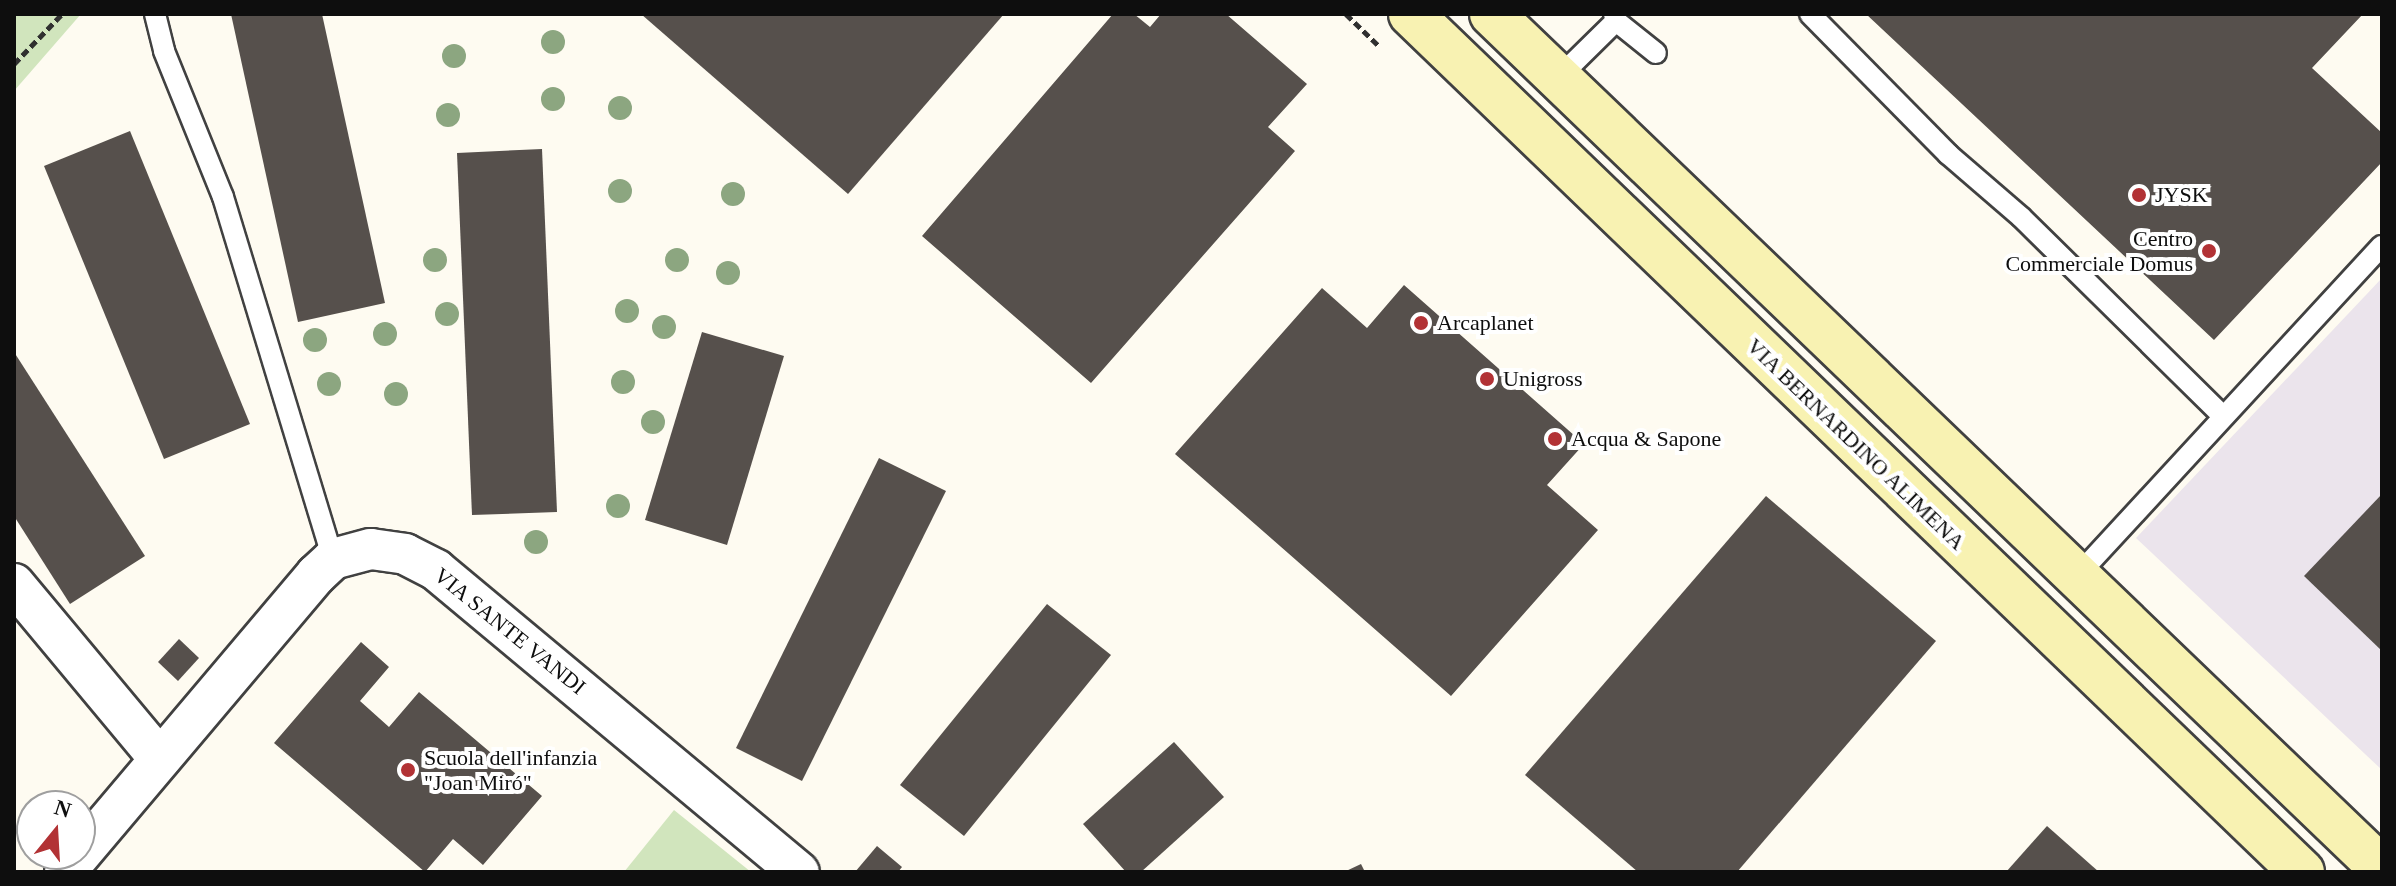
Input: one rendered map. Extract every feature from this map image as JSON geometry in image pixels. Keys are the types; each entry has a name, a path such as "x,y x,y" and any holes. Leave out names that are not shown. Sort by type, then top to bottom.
{"street":[{"name":"VIA BERNARDINO ALIMENA","path":"1411,14 2302,872"},
{"path":"1514,23 1559,77 2382,869"},
{"name":"VIA SANTE VANDI","path":"333,559 352,551 388,550 436,570 799,872"},
{"path":"65,872 333,559"},
{"path":"14,584 160,759"}],"lane":[{"path":"155,14 164,51 223,197 333,559"},
{"path":"1810,14 2223,416"},
{"path":"1559,77 1615,18 1656,53"},
{"path":"2077,576 2382,246"}],"path":[{"path":"14,64 62,14"}],"shaded area":[{"path":"2382,278 2382,770 2136,538"}],"green space":[{"path":"14,14 81,14 14,91"},
{"path":"674,810 751,872 624,872"}],"building":[{"path":"231,14 322,14 385,303 298,322"},
{"path":"641,14 1004,14 848,194"},
{"path":"1113,14 1134,14 1150,27 1161,14 1226,14 1307,84 1268,127 1295,151 1091,383 922,236"},
{"name":"Centro Commerciale Domus","path":"1866,14 2363,14 2312,68 2382,133 2382,162 2214,340"},
{"path":"130,131 250,424 164,459 44,166"},
{"path":"542,149 557,512 472,515 457,153"},
{"path":"1404,285 1584,444 1547,485 1598,530 1451,696 1175,454 1322,288 1367,328"},
{"path":"702,332 784,356 727,545 645,520"},
{"path":"14,352 145,556 70,604 14,516"},
{"path":"879,458 946,491 802,781 736,748"},
{"path":"2382,494 2382,651 2304,576"},
{"path":"1766,496 1936,641 1737,872 1638,872 1525,775"},
{"path":"1047,604 1111,655 964,836 900,785"},
{"path":"179,639 199,658 178,681 158,662"},
{"name":"Scuola dell'infanzia \"Joan Miró\"","path":"361,642 389,667 360,701 389,727 419,692 542,796 483,865 453,839 425,872 274,743"},
{"path":"1174,742 1224,797 1141,872 1126,872 1083,824"},
{"path":"2047,826 2099,872 2006,872"},
{"path":"877,846 902,867 898,872 855,872"},
{"path":"1361,864 1365,872 1344,872"}],"place":[{"name":"JYSK","path":"2139,195"},
{"name":"Centro Commerciale Domus","path":"2209,251"},
{"name":"Arcaplanet","path":"1421,323"},
{"name":"Unigross","path":"1487,379"},
{"name":"Acqua & Sapone","path":"1555,439"},
{"name":"Scuola dell'infanzia \"Joan Miró\"","path":"408,770"}]}
